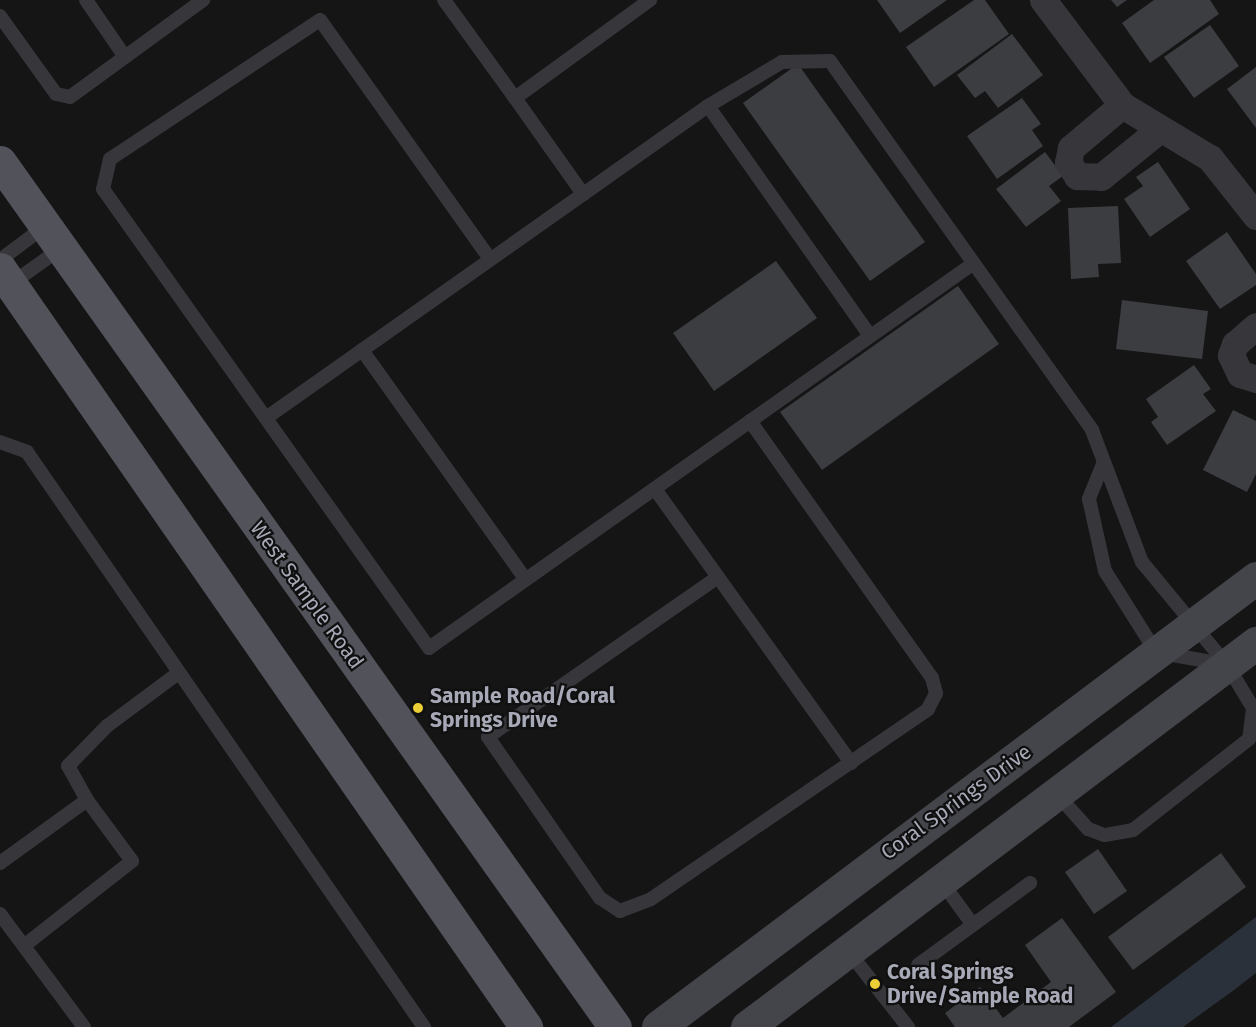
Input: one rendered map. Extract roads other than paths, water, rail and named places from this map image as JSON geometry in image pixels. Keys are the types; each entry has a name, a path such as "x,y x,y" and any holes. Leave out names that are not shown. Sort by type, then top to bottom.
{"main road":[{"name":"West Sample Road","path":"0,162 615,1027"},
{"path":"3,276 526,1027"},
{"name":"Coral Springs Drive","path":"658,1027 1192,623 1256,578"},
{"path":"747,1027 1256,643"}],"street":[{"path":"1043,0 1122,105 1210,158 1256,216"},
{"path":"1122,105 1071,148 1068,162 1077,176 1101,177 1160,129"},
{"path":"1256,326 1235,344 1231,355 1240,374 1256,380"}],"lane":[{"path":"86,0 125,57"},
{"path":"0,16 56,94 70,97 203,0"},
{"path":"444,0 583,194"},
{"path":"514,98 650,0"},
{"path":"490,259 320,20 110,159 104,189 429,648 974,263"},
{"path":"266,418 708,106 782,62 830,61 1092,430 1142,562 1227,665 1253,708 1249,739 1133,830 1104,835 1088,829 1057,794"},
{"path":"708,106 870,336"},
{"path":"3,276 52,238"},
{"path":"3,276 52,238"},
{"path":"362,350 526,580"},
{"path":"718,577 488,737 600,898 620,911 651,899 850,763 928,709 936,693 932,678 750,422"},
{"path":"0,442 27,452 177,674 424,1027"},
{"path":"1103,464 1089,499 1105,571 1156,652 1227,665"},
{"path":"655,489 850,763"},
{"path":"25,945 132,861 87,800 68,766 107,726 177,674"},
{"path":"0,863 87,800"},
{"path":"941,881 973,925"},
{"path":"918,966 1030,883"},
{"path":"0,914 84,1027"},
{"path":"848,951 908,1027"}],"place":[{"name":"Sample Road/Coral Springs Drive","path":"418,708"},
{"name":"Coral Springs Drive/Sample Road","path":"875,984"}]}
